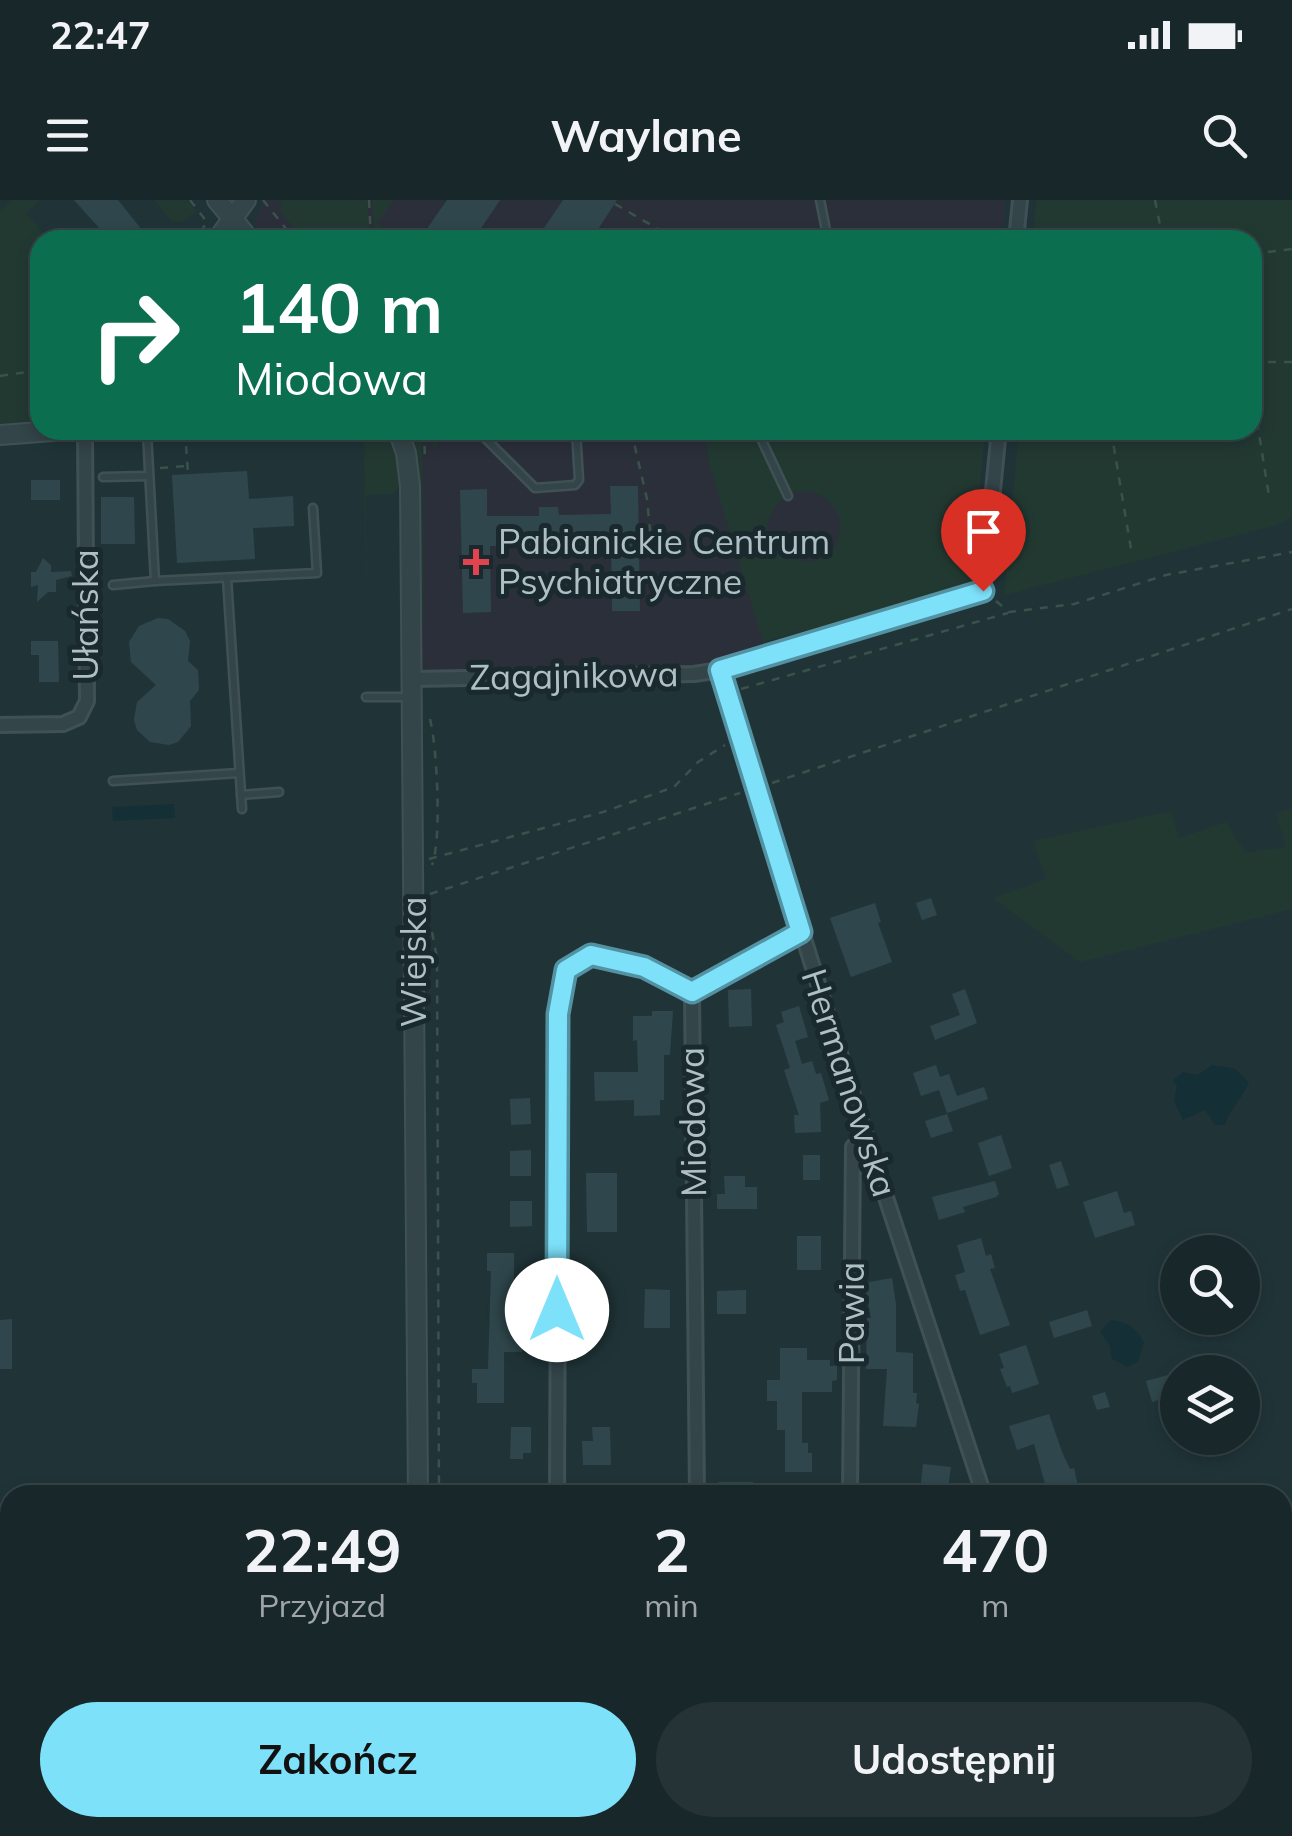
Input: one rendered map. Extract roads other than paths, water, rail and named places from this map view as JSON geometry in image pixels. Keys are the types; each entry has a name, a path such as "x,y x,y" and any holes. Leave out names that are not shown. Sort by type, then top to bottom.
{"street":[{"path":"217,200 242,230"},
{"path":"224,230 246,200"},
{"path":"1017,230 1020,200"},
{"path":"0,435 30,433"},
{"name":"Ułańska","path":"0,725 63,724 79,717 87,701 85,440"},
{"name":"Wiejska","path":"400,440 410,481 418,1485"},
{"name":"Zagajnikowa","path":"412,688 720,670 983,591 997,440"},
{"name":"Hermanowska","path":"720,670 866,1137 981,1485"},
{"path":"556,1485 558,1014 566,970 591,955 644,967 692,992 801,932"},
{"name":"Miodowa","path":"692,992 697,1485"},
{"name":"Pawia","path":"850,1485 853,1147 866,1137"}],"lane":[{"path":"820,200 826,230"},
{"path":"147,440 154,581"},
{"path":"487,440 535,488 575,485 579,480 577,440"},
{"path":"763,440 788,496"},
{"path":"103,477 149,472"},
{"path":"114,586 316,573 314,508"},
{"path":"227,578 242,809"},
{"path":"366,697 412,688"},
{"path":"113,781 240,773"},
{"path":"241,795 279,792"}],"water":[{"path":"174,804 175,818 113,821 112,807"},
{"path":"1212,1065 1234,1068 1249,1082 1246,1088 1225,1125 1215,1125 1205,1110 1183,1120 1174,1101 1177,1086 1172,1081 1183,1072 1198,1075"},
{"path":"1111,1320 1131,1327 1141,1338 1144,1343 1138,1362 1127,1367 1111,1358 1110,1346 1100,1332"}],"place":[{"name":"Pabianickie Centrum Psychiatryczne","path":"476,562"}]}
